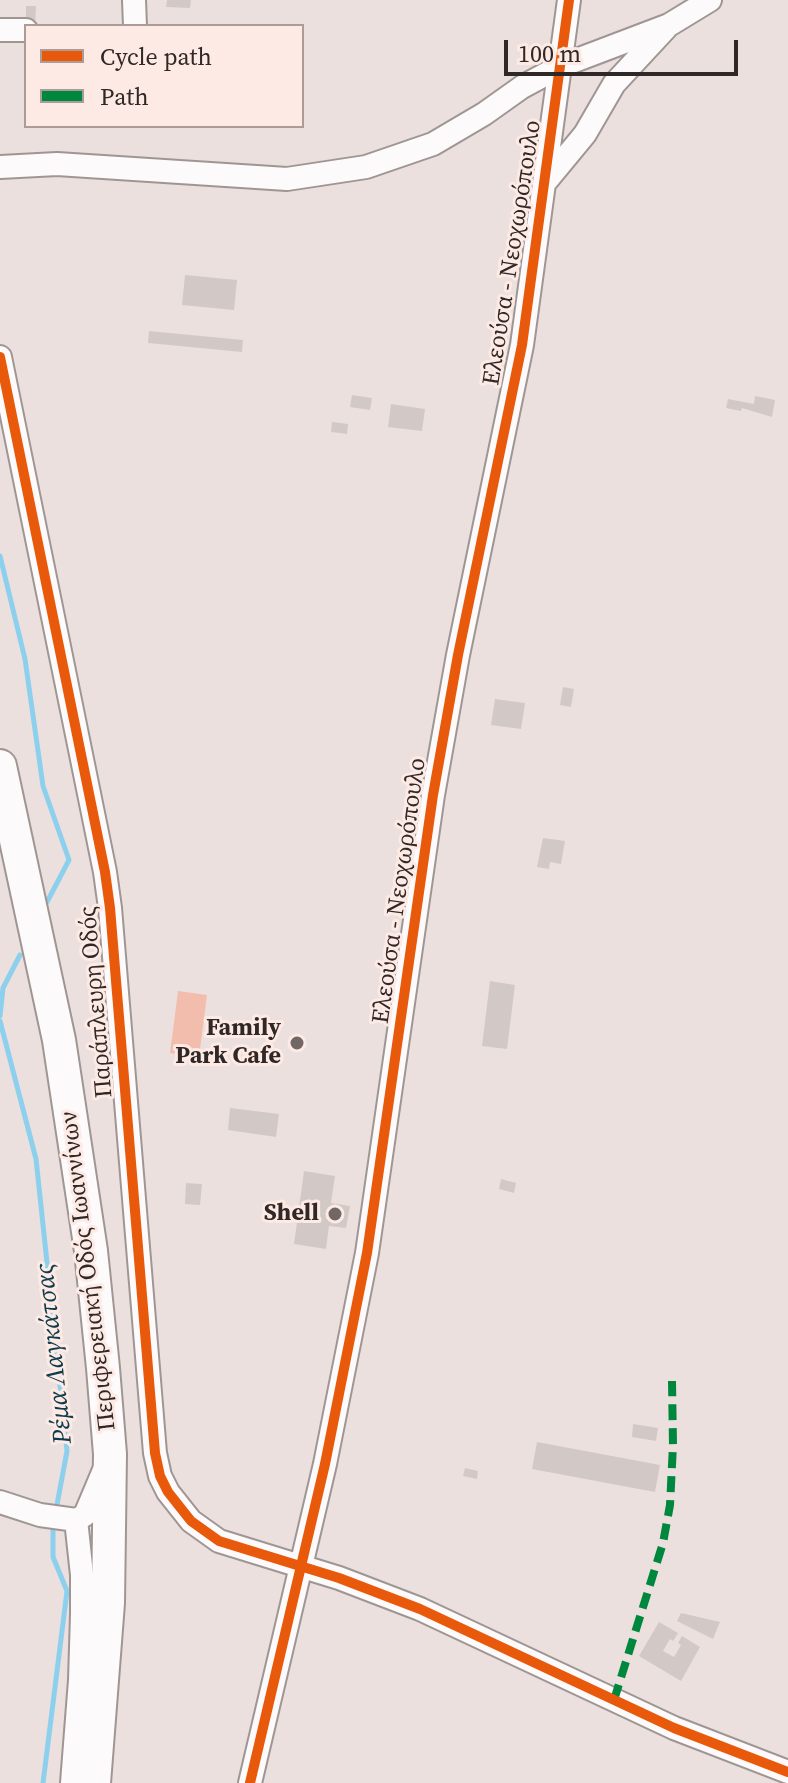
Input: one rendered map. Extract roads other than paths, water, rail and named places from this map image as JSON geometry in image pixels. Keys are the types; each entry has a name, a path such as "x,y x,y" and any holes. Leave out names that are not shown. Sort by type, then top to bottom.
{"highway":[{"name":"Περιφερειακή Οδός Ιωαννίνων","path":"0,766 59,1040 91,1251 110,1454 108,1603 94,1783"}],"street":[{"path":"134,0 135,24"},
{"name":"Ελεούσα - Νεοχωρόπουλο","path":"250,1783 302,1567 367,1253 433,795 458,655 522,345 569,0"},
{"path":"0,167 57,164 287,179 366,167 433,144 561,66 669,25 710,0"},
{"path":"546,182 585,134 614,84 669,25"},
{"path":"0,30 24,30"},
{"name":"Παράπλευρη Οδός","path":"0,357 76,723 108,896 158,1470 177,1506 206,1533 235,1548 302,1567 431,1613 674,1728 788,1772"},
{"path":"0,1502 40,1515 70,1519 85,1515 110,1454"},
{"path":"70,1519 82,1575 80,1680 72,1783"}],"waterway":[{"name":"Ρέμα Λαγκάτσας","path":"0,556 25,659 43,786 69,860 47,902"},
{"name":"Ρέμα Λαγκάτσας","path":"0,1016 3,988 20,955"},
{"name":"Ρέμα Λαγκάτσας","path":"0,1021 36,1159 67,1451 56,1510"},
{"name":"Ρέμα Λαγκάτσας","path":"43,1783 67,1591 53,1557 53,1524"}],"place":[{"name":"Family Park Cafe","path":"297,1043"},
{"name":"Shell","path":"335,1214"}]}
